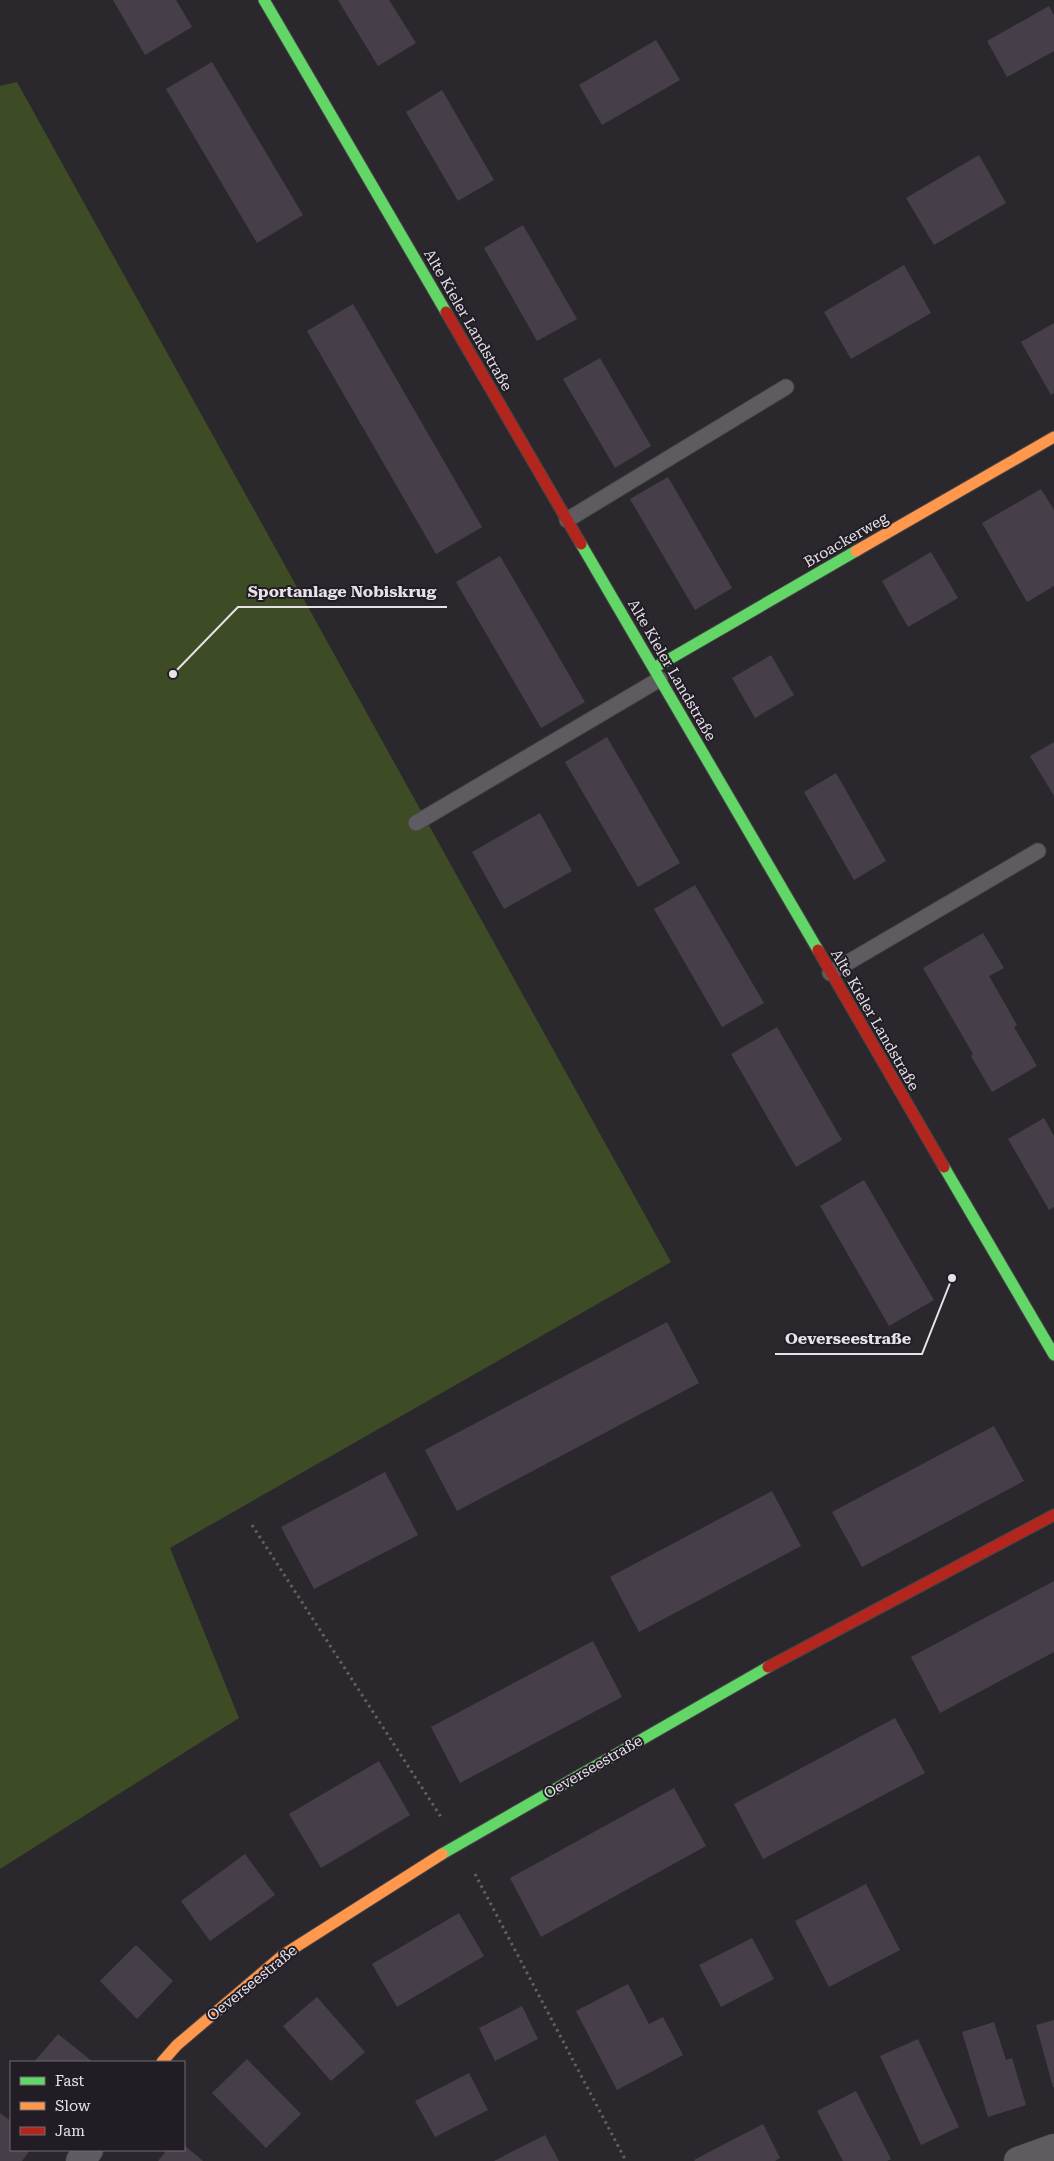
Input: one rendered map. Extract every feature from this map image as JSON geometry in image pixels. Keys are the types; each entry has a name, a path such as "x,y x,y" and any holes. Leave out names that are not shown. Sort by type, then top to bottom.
{"street":[{"name":"Alte Kieler Landstraße","path":"264,0 1054,1355"},
{"name":"Broackerweg","path":"657,674 1054,437"},
{"name":"Oeverseestraße","path":"163,2061 177,2045 283,1955 459,1844 733,1686 1054,1515"},
{"path":"1018,2161 1054,2148"},
{"path":"80,2161 88,2151"}],"lane":[{"path":"567,520 786,387"},
{"path":"416,823 657,674"},
{"path":"830,973 1038,851"}],"green space":[{"path":"17,82 671,1262 170,1548 239,1718 0,1869 0,86"}],"building":[{"path":"113,0 176,0 192,27 145,55"},
{"path":"338,0 389,0 416,43 378,66"},
{"path":"1049,6 1054,15 1054,51 1007,77 987,41"},
{"path":"656,40 680,80 602,125 579,85"},
{"path":"212,62 303,215 257,243 166,89"},
{"path":"442,90 494,180 458,201 406,112"},
{"path":"979,155 1006,203 934,245 906,198"},
{"path":"523,225 577,319 537,341 484,248"},
{"path":"904,265 931,313 851,359 824,312"},
{"path":"353,304 482,527 436,554 307,331"},
{"path":"1054,323 1054,393 1051,395 1021,342"},
{"path":"600,358 651,446 615,468 563,379"},
{"path":"668,477 732,588 695,610 630,499"},
{"path":"1041,489 1054,510 1054,586 1027,602 982,523"},
{"path":"931,552 958,598 908,627 882,581"},
{"path":"500,556 585,702 541,728 456,582"},
{"path":"771,655 794,695 755,718 732,678"},
{"path":"607,737 680,863 638,887 565,762"},
{"path":"1054,742 1054,796 1030,756"},
{"path":"836,773 886,861 854,880 804,792"},
{"path":"540,813 572,871 504,909 472,852"},
{"path":"695,885 764,1003 722,1027 654,909"},
{"path":"983,933 1004,968 989,976 1017,1025 1014,1027 1037,1066 992,1092 971,1056 973,1054 923,968"},
{"path":"777,1027 842,1140 796,1167 731,1054"},
{"path":"1044,1118 1054,1136 1054,1207 1049,1210 1008,1139"},
{"path":"864,1180 934,1300 889,1326 820,1206"},
{"path":"667,1322 699,1383 457,1511 425,1450"},
{"path":"994,1426 1024,1481 862,1567 832,1512"},
{"path":"385,1472 418,1535 314,1589 281,1527"},
{"path":"772,1491 801,1546 639,1632 610,1577"},
{"path":"1054,1581 1054,1652 940,1713 911,1657"},
{"path":"593,1641 622,1697 460,1783 431,1727"},
{"path":"895,1718 925,1773 763,1859 734,1804"},
{"path":"379,1761 410,1815 321,1868 289,1814"},
{"path":"674,1788 706,1846 541,1937 510,1878"},
{"path":"245,1854 275,1895 210,1941 181,1901"},
{"path":"866,1884 900,1950 829,1987 795,1921"},
{"path":"459,1913 484,1956 397,2007 372,1964"},
{"path":"752,1938 774,1979 721,2007 699,1965"},
{"path":"136,1945 173,1981 137,2019 100,1981"},
{"path":"628,1984 649,2024 663,2017 683,2055 617,2090 576,2011"},
{"path":"317,1997 365,2052 331,2081 283,2026"},
{"path":"522,2006 538,2039 495,2061 479,2028"},
{"path":"1054,2020 1054,2087 1053,2087 1036,2025"},
{"path":"994,2022 1006,2060 1012,2058 1026,2105 988,2117 962,2032"},
{"path":"58,2034 92,2061 35,2061"},
{"path":"918,2039 959,2127 921,2145 880,2056"},
{"path":"247,2059 301,2114 266,2148 212,2093"},
{"path":"469,2073 488,2110 435,2137 415,2101"},
{"path":"856,2091 891,2159 887,2161 843,2161 817,2111"},
{"path":"0,2113 10,2120 10,2151 29,2151 22,2161 0,2161"},
{"path":"763,2124 780,2158 775,2161 694,2160"},
{"path":"545,2135 559,2161 494,2161"},
{"path":"185,2146 203,2161 158,2161 166,2151 185,2151"}],"traffic: fast":[{"path":"264,0 446,312"},
{"path":"581,544 818,950"},
{"path":"654,668 856,551"},
{"path":"944,1167 1054,1355"},
{"path":"442,1854 768,1667"}],"traffic: slow":[{"path":"856,551 1054,437"},
{"path":"163,2061 177,2045 283,1955 442,1854"}],"traffic: jam":[{"path":"446,312 581,544"},
{"path":"818,950 944,1167"},
{"path":"768,1667 1054,1515"}],"place":[{"name":"Sportanlage Nobiskrug","path":"173,674"},
{"name":"Oeverseestraße","path":"952,1278"}]}
